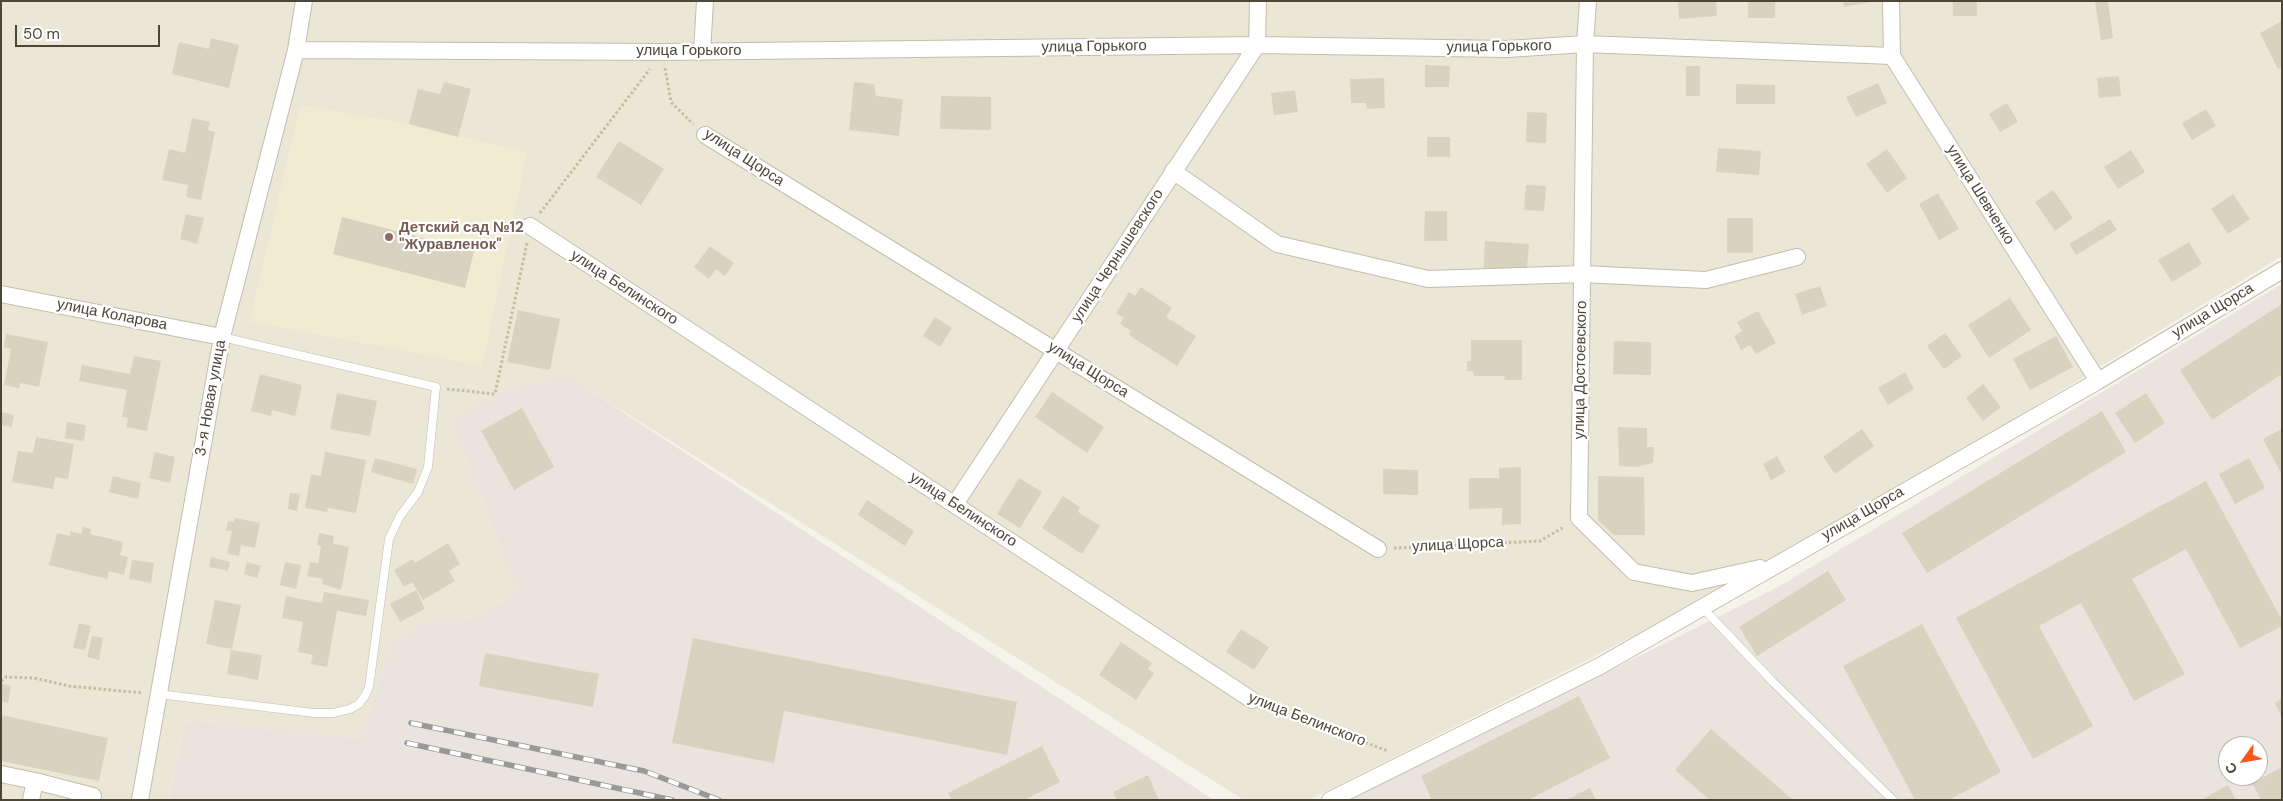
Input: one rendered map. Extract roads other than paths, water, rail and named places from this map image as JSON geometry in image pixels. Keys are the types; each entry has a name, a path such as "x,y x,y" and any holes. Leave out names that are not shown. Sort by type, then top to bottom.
{"street":[{"name":"3-я Новая улица","path":"140,800 222,337 296,50 304,1"},
{"path":"702,52 705,1"},
{"path":"1257,45 1258,1"},
{"name":"улица Достоевского","path":"1588,1 1585,44 1580,518 1634,572 1692,583 1775,565"},
{"path":"1891,1 1892,56"},
{"name":"улица Горького","path":"296,50 702,52 1257,45 1507,49 1585,44 1892,56"},
{"name":"улица Чернышевского","path":"955,504 1257,45"},
{"name":"улица Шевченко","path":"1892,56 2098,381"},
{"name":"улица Щорса","path":"705,135 1378,549"},
{"path":"1174,171 1277,244 1428,279 1582,274 1706,280 1798,257"},
{"name":"улица Белинского","path":"530,226 1252,700"},
{"name":"улица Щорса","path":"1330,800 1600,666 2098,381 2282,270"},
{"name":"улица Коларова","path":"1,294 222,337"},
{"path":"1,774 93,796"},
{"path":"31,800 35,781"}],"lane":[{"path":"158,694 314,713 333,713 350,709 359,704 366,696 369,687 389,539 400,516 418,492 428,468 436,387 222,337"},
{"path":"1702,607 1773,682 1893,800"}],"railway":[{"path":"411,723 644,771 719,800"},
{"path":"407,743 672,800"}],"place":[{"name":"Детский сад №12 \"Журавленок\"","path":"389,237"}]}
